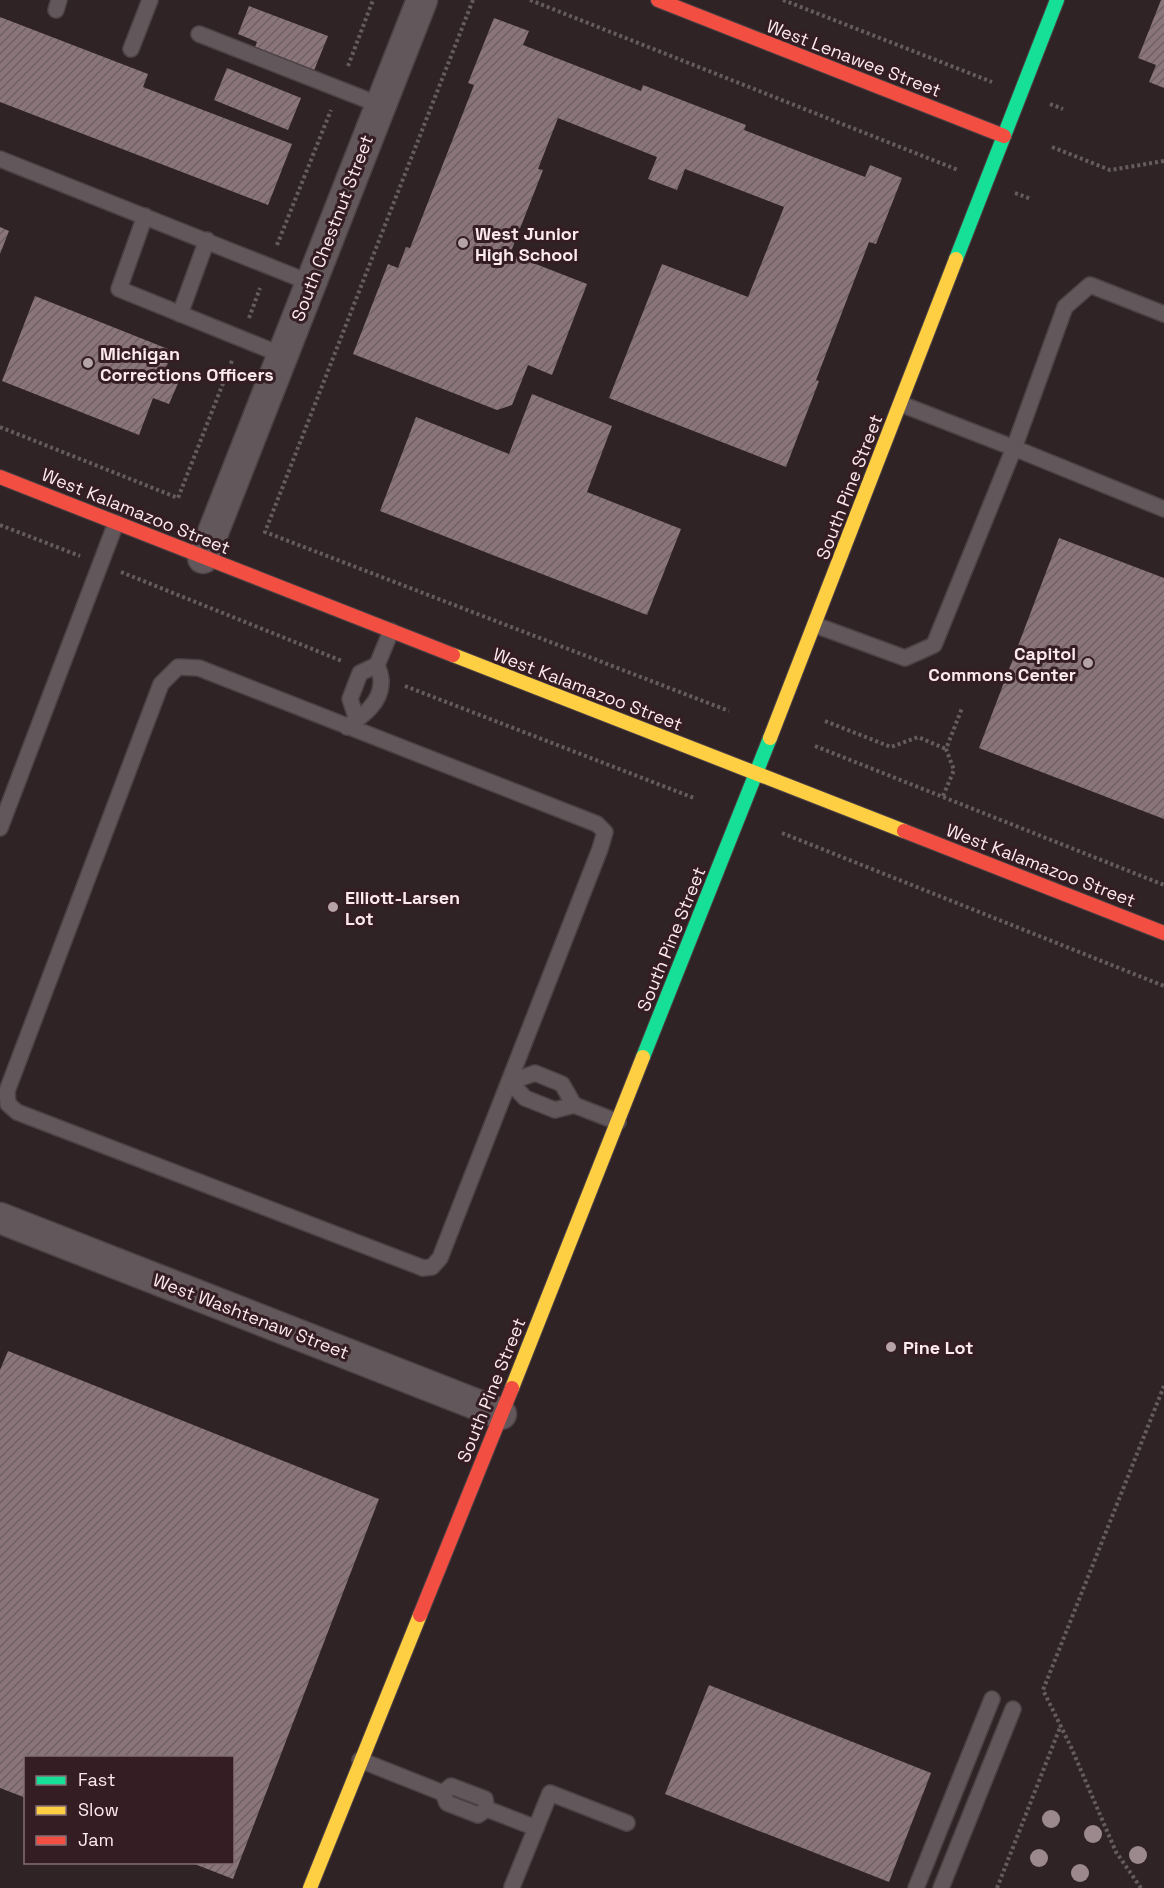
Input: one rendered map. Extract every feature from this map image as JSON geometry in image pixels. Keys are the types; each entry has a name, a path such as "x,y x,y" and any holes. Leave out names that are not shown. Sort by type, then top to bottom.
{"street":[{"name":"South Chestnut Street","path":"203,558 422,0"},
{"name":"West Lenawee Street","path":"658,0 1004,136"},
{"name":"South Pine Street","path":"310,1888 815,625 1057,0"},
{"name":"West Kalamazoo Street","path":"0,477 1164,933"},
{"name":"West Washtenaw Street","path":"0,1218 501,1414"}],"lane":[{"path":"131,49 150,0"},
{"path":"199,34 381,105"},
{"path":"0,159 311,283"},
{"path":"145,216 119,289 282,355"},
{"path":"180,314 207,240"},
{"path":"815,625 904,657 934,645 1014,448 1065,307 1090,285 1164,314"},
{"path":"901,404 1164,509"},
{"path":"0,828 116,523"},
{"path":"352,723 373,707 381,684 377,665 391,631"},
{"path":"352,723 350,699 360,673 377,665"},
{"path":"178,668 199,668 352,723 597,824 605,832 510,1082 440,1258 432,1267 423,1268 17,1112 8,1104 7,1091 161,684 178,668"},
{"path":"510,1082 535,1073 562,1084 574,1105"},
{"path":"510,1082 525,1098 555,1110 574,1105 618,1122"},
{"path":"916,1888 992,1699"},
{"path":"941,1888 1013,1709"},
{"path":"360,1760 443,1793 447,1803 478,1815 487,1809 536,1828"},
{"path":"512,1887 550,1793 627,1823"}],"path":[{"path":"473,0 265,532 729,711"},
{"path":"530,0 1031,199"},
{"path":"783,0 1064,109"},
{"path":"1052,147 1110,170 1164,161"},
{"path":"944,796 954,770 946,749 962,708"},
{"path":"825,721 891,747 918,737 946,749"},
{"path":"815,746 1164,885"},
{"path":"782,833 1164,987"},
{"path":"1141,1888 1116,1852 1043,1690 1164,1386"},
{"path":"997,1888 1060,1725"}],"building":[{"path":"1161,0 1164,0 1164,88 1149,82 1156,65 1138,58"},
{"path":"249,6 328,36 313,73 254,50 257,42 238,34"},
{"path":"0,17 148,74 143,87 292,144 268,205 0,102"},
{"name":"West Junior High School","path":"494,18 529,31 523,45 641,91 643,85 746,125 744,130 865,177 870,165 902,178 876,244 869,242 816,380 819,381 786,467 609,398 662,264 748,297 784,207 685,169 677,190 648,179 657,157 558,118 538,169 543,170 510,254 587,284 552,375 528,365 512,405 497,410 353,354 388,264 398,268 406,247 410,248 474,85 468,83"},
{"path":"227,68 301,98 288,130 214,100"},
{"path":"0,227 9,231 0,254"},
{"name":"Michigan Corrections Officers","path":"35,296 173,351 163,375 179,381 169,404 153,398 139,435 2,381"},
{"path":"532,394 612,426 587,492 681,529 647,615 380,511 416,417 509,454"},
{"name":"Capitol Commons Center","path":"1059,538 1164,578 1164,819 979,748"},
{"path":"8,1351 379,1499 233,1879 195,1864 234,1864 234,1756 24,1756 24,1797 0,1788 0,1370"},
{"path":"709,1685 931,1773 889,1882 665,1794"}],"traffic: fast":[{"path":"956,259 1057,0"},
{"path":"643,1057 770,738"}],"traffic: slow":[{"path":"770,738 956,259"},
{"path":"453,655 904,831"},
{"path":"512,1388 643,1057"},
{"path":"310,1888 420,1615"}],"traffic: jam":[{"path":"658,0 1004,136"},
{"path":"0,477 453,655"},
{"path":"904,831 1164,933"},
{"path":"420,1615 512,1388"}],"place":[{"name":"West Junior High School","path":"463,243"},
{"name":"Michigan Corrections Officers","path":"88,363"},
{"name":"Capitol Commons Center","path":"1088,663"},
{"name":"Elliott-Larsen Lot","path":"333,907"},
{"name":"Pine Lot","path":"891,1347"}]}
